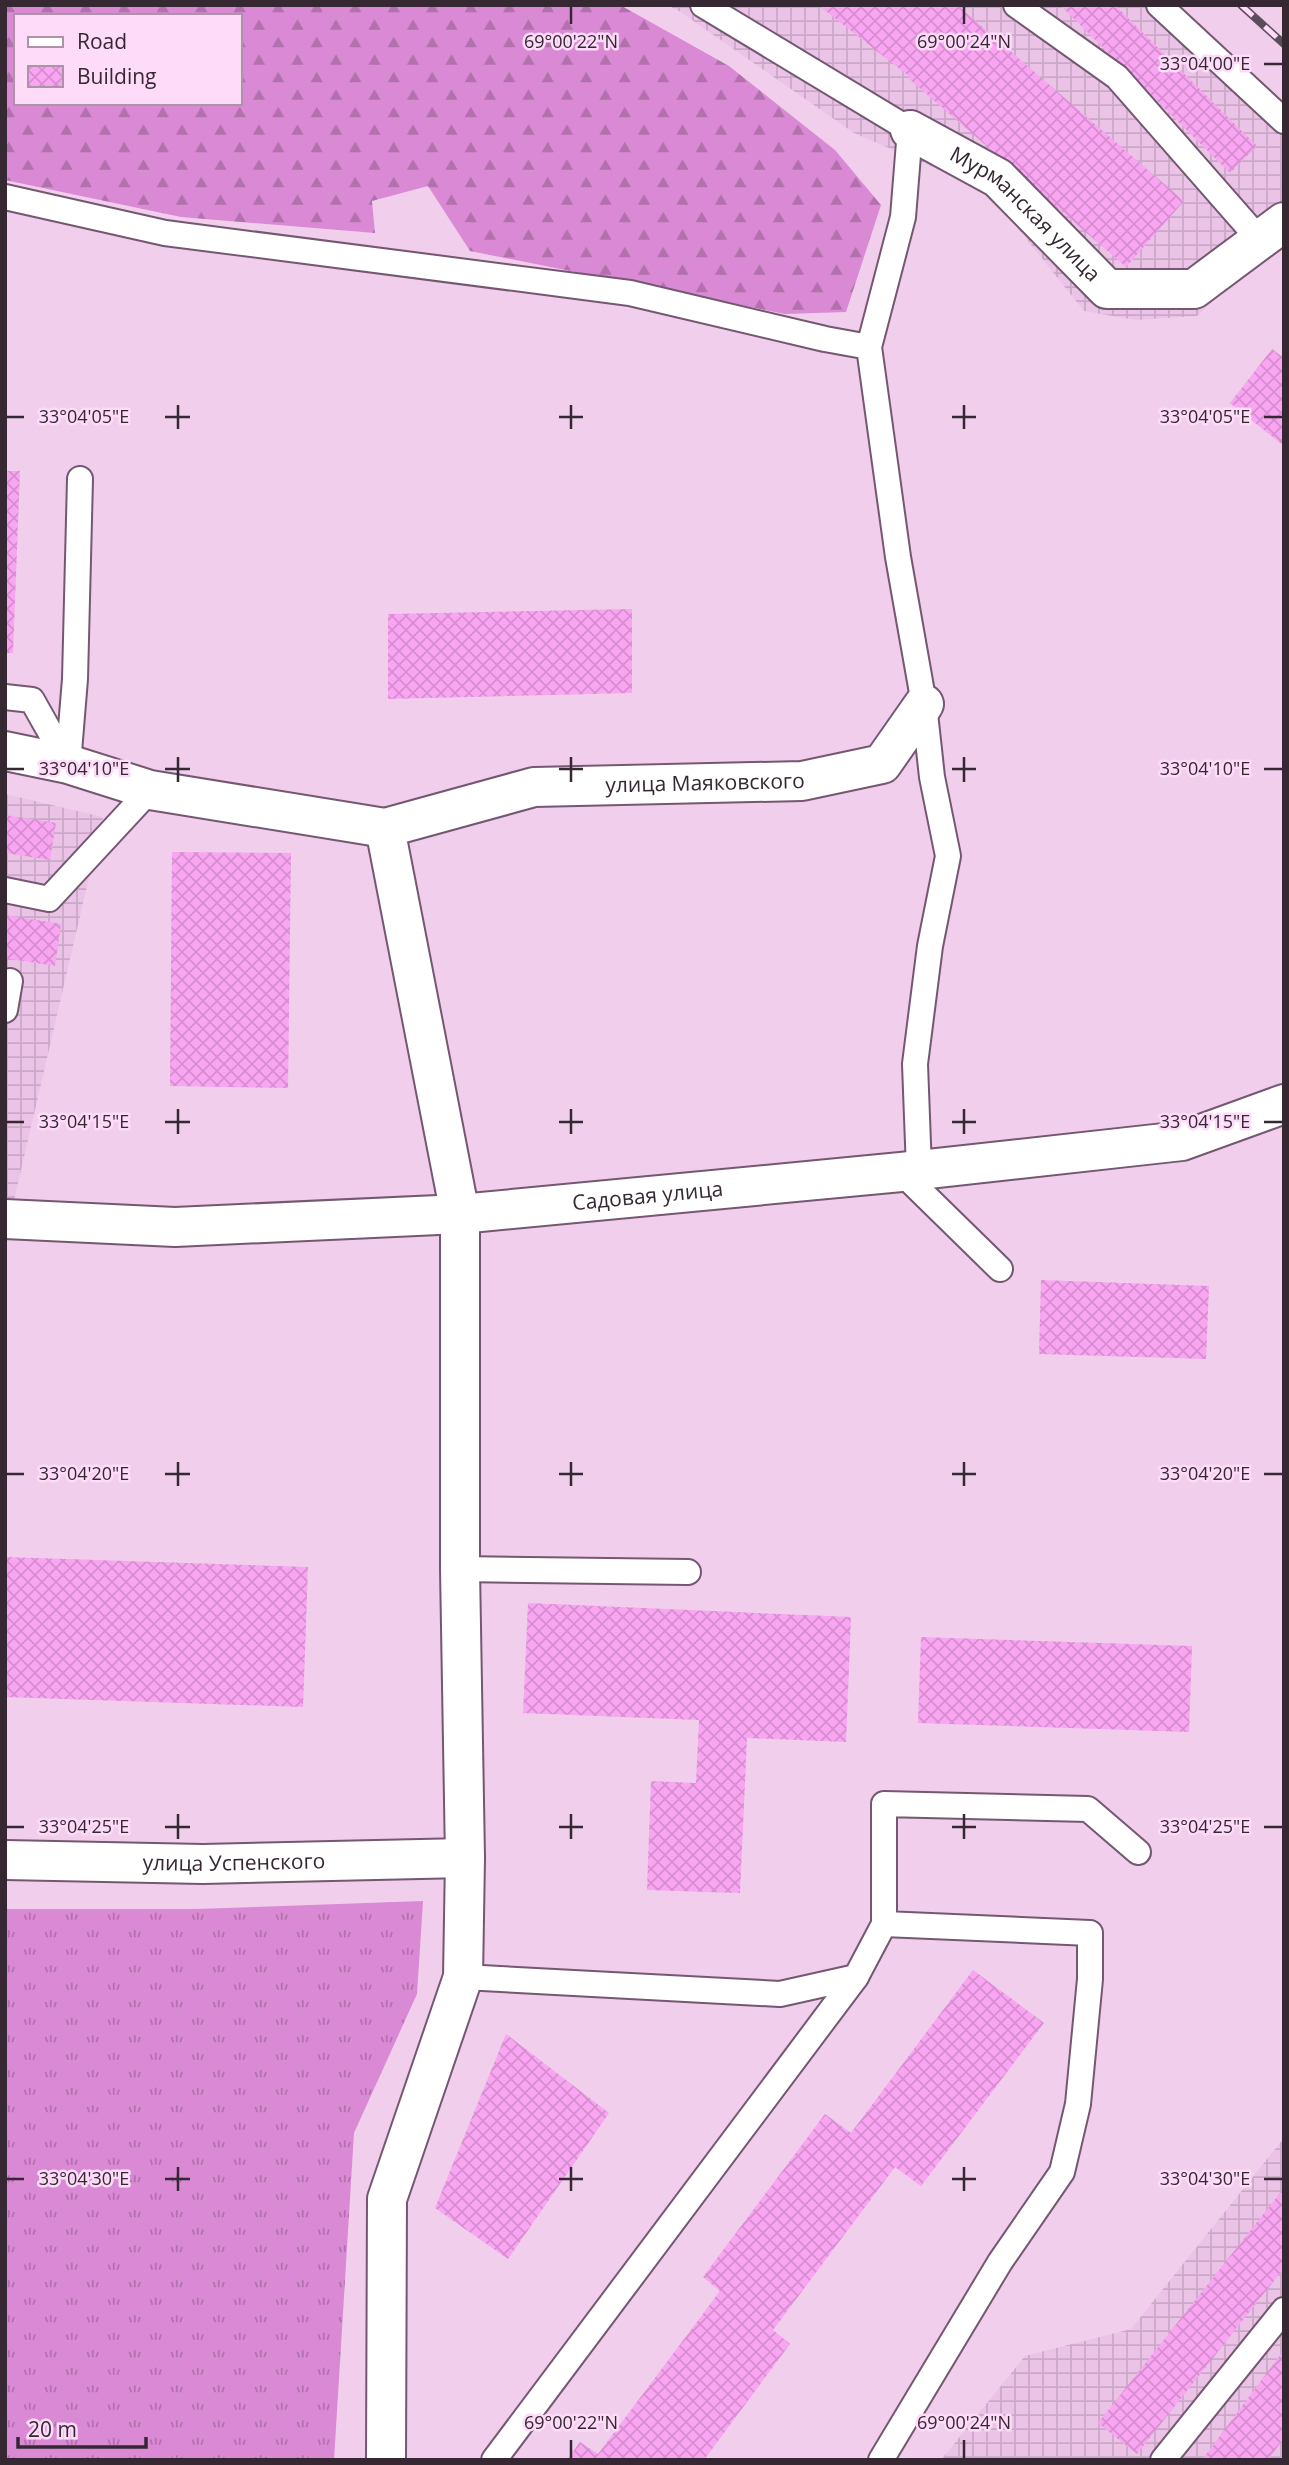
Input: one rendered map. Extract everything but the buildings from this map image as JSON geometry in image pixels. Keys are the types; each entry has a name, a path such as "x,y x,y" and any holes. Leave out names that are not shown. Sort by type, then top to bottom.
{"street":[{"name":"Мурманская улица","path":"911,130 998,178 1107,289 1194,289 1271,230"},
{"name":"улица Маяковского","path":"5,751 68,764 150,790 385,828 534,787 802,781 882,764 924,704"},
{"path":"385,828 460,1214 460,1569 465,1857 463,1977 387,2199 386,2460"},
{"name":"Садовая улица","path":"5,1219 175,1227 460,1214 910,1171 1182,1141 1284,1104"},
{"name":"улица Успенского","path":"5,1860 203,1864 465,1857"}],"lane":[{"path":"703,5 911,130 903,217 869,347 898,557 924,704 932,777 948,856 930,946 915,1063 910,1171 1000,1269"},
{"path":"1016,5 1117,77 1271,230"},
{"path":"1159,5 1284,121"},
{"path":"5,197 164,233 629,293 869,347"},
{"path":"68,764 75,678 80,479"},
{"path":"5,697 32,700 68,764"},
{"path":"5,890 49,899 150,790"},
{"path":"5,1010 10,981"},
{"path":"460,1569 688,1572"},
{"path":"494,2460 856,1977 884,1924 884,1804 1088,1809 1138,1852"},
{"path":"881,2460 1000,2262 1062,2172 1078,2104 1090,1979 1090,1933 884,1924"},
{"path":"463,1977 780,1994 856,1977"},
{"path":"1163,2460 1284,2310"}],"shaded area":[{"path":"667,5 1166,5 1284,106 1284,229 1268,248 1197,316 1136,320 1084,311 988,191 854,133"},
{"path":"5,794 103,817 11,1213 5,1212"},
{"path":"1284,2138 1284,2460 941,2460 1025,2356 1131,2329"}],"green space":[{"path":"5,5 620,5 729,66 835,150 881,205 846,312 785,314 470,251 428,186 372,201 375,233 181,217 5,180"},
{"path":"423,1901 417,1994 354,2133 334,2460 5,2460 5,1909 196,1909"}],"railway":[{"path":"1241,5 1284,44"}]}
